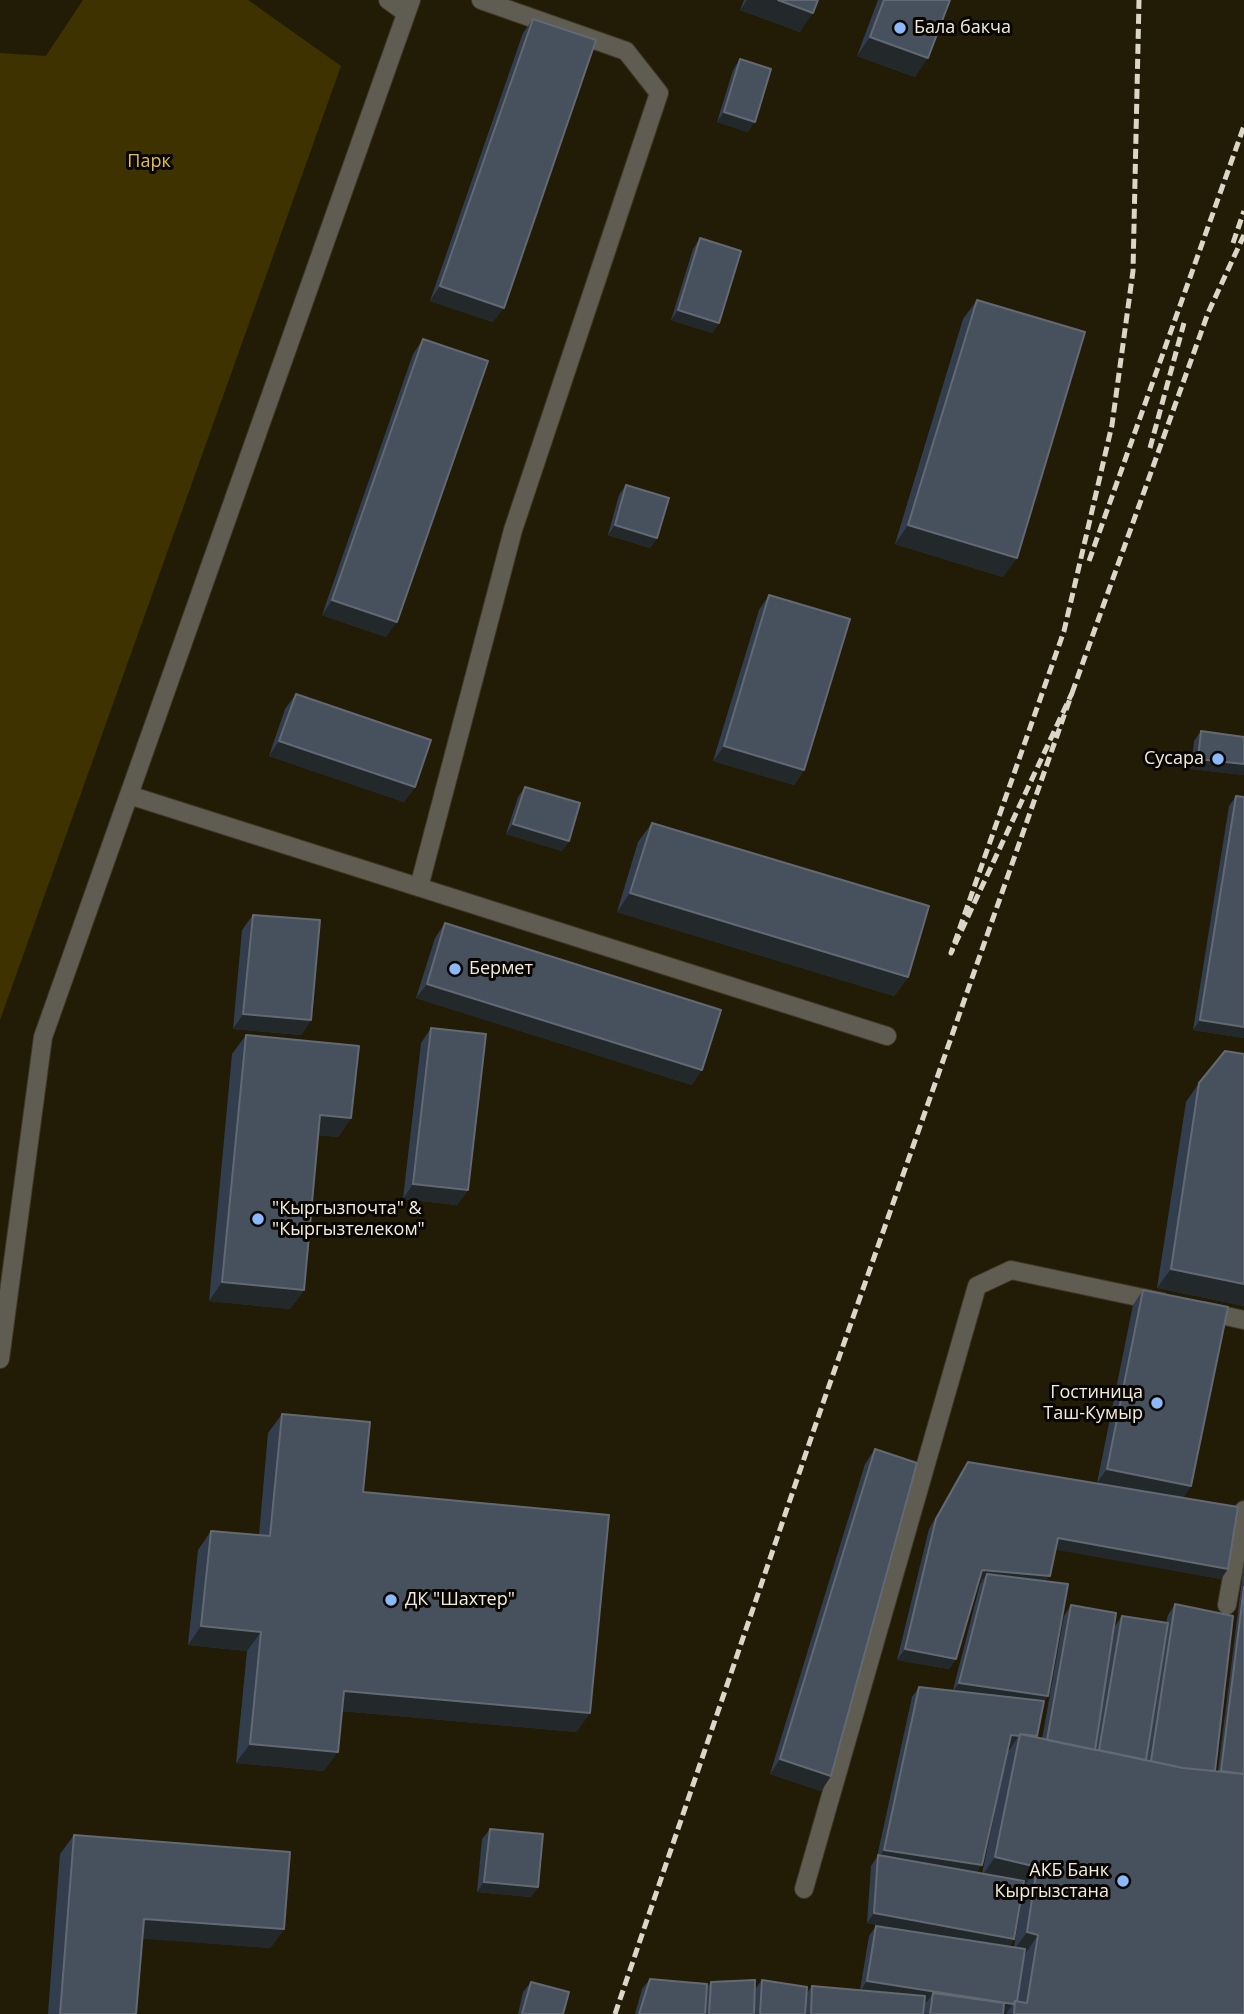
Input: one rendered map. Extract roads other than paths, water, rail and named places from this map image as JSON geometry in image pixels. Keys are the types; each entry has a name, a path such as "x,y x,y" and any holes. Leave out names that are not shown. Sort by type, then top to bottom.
{"street":[{"path":"0,1359 3,1317 43,1037 408,7 388,0"},
{"path":"419,887 513,530 659,93 626,51 481,0"},
{"path":"129,795 887,1036"},
{"path":"804,1889 977,1286 1011,1270 1244,1320"},
{"path":"1227,1605 1244,1510"}],"railway":[{"path":"615,2014 823,1403 1072,693 951,953 1064,631 1112,425 1133,271 1139,0"},
{"path":"1089,561 1244,126"},
{"path":"1233,243 1244,211"},
{"path":"1072,693 1208,313 1244,235"},
{"path":"1150,448 1184,323"}],"place":[{"name":"Бала бакча","path":"900,28"},
{"name":"Сусара","path":"1218,759"},
{"name":"Бермет","path":"455,969"},
{"name":"\"Кыргызпочта\" & \"Кыргызтелеком\"","path":"258,1219"},
{"name":"Гостиница Таш-Кумыр","path":"1157,1403"},
{"name":"ДК \"Шахтер\"","path":"391,1600"},
{"name":"АКБ Банк Кыргызстана","path":"1123,1881"}],"park label":[{"name":"Парк","path":"149,162"}]}
